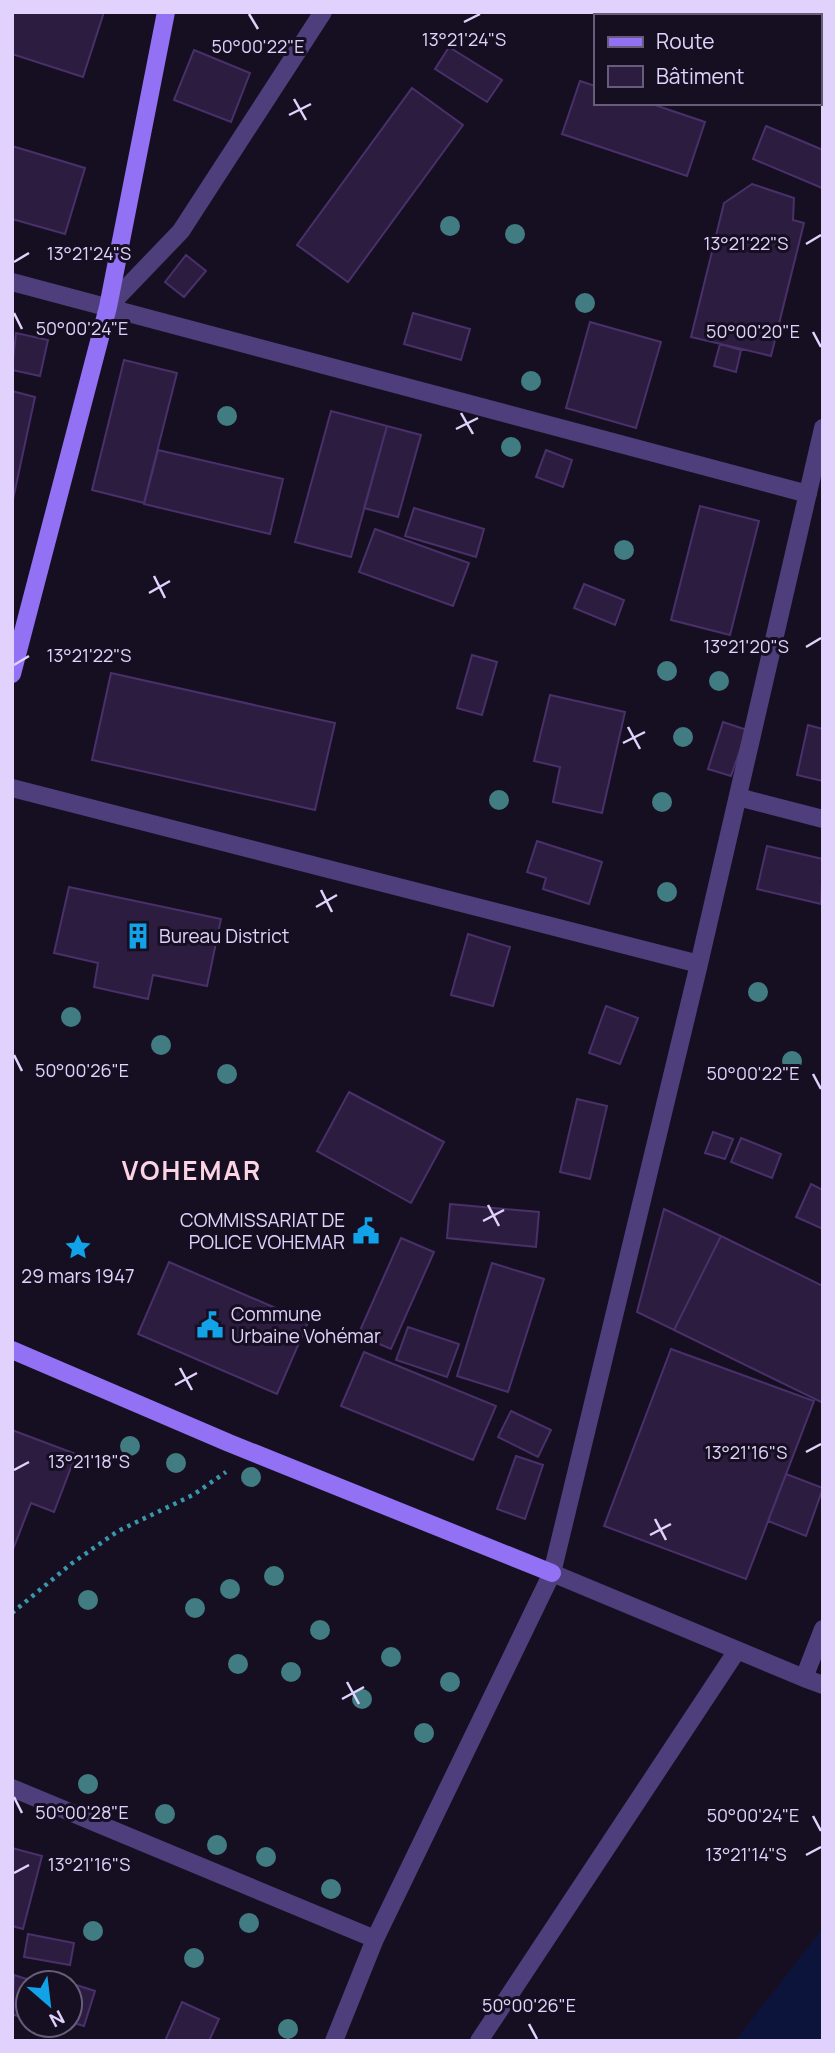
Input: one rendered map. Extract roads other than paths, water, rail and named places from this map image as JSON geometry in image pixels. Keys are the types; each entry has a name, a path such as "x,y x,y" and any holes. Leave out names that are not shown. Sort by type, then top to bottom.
{"street":[{"path":"12,674 108,307 166,12"},
{"path":"108,307 181,231 323,12"},
{"path":"12,282 808,494"},
{"path":"334,2041 375,1939 552,1573 699,964 823,428"},
{"path":"12,788 699,964"},
{"path":"738,797 823,819"},
{"path":"12,1350 229,1443 552,1573 736,1652 823,1685"},
{"path":"804,1678 823,1629"},
{"path":"479,2041 736,1652"},
{"path":"12,1788 375,1939"}],"place":[{"name":"Bureau District","path":"138,936"},
{"name":"COMMISSARIAT DE POLICE VOHEMAR","path":"366,1231"},
{"name":"29 mars 1947","path":"78,1247"},
{"name":"Commune Urbaine Vohémar","path":"210,1325"}],"district":[{"name":"VOHEMAR","path":"192,1170"}]}
